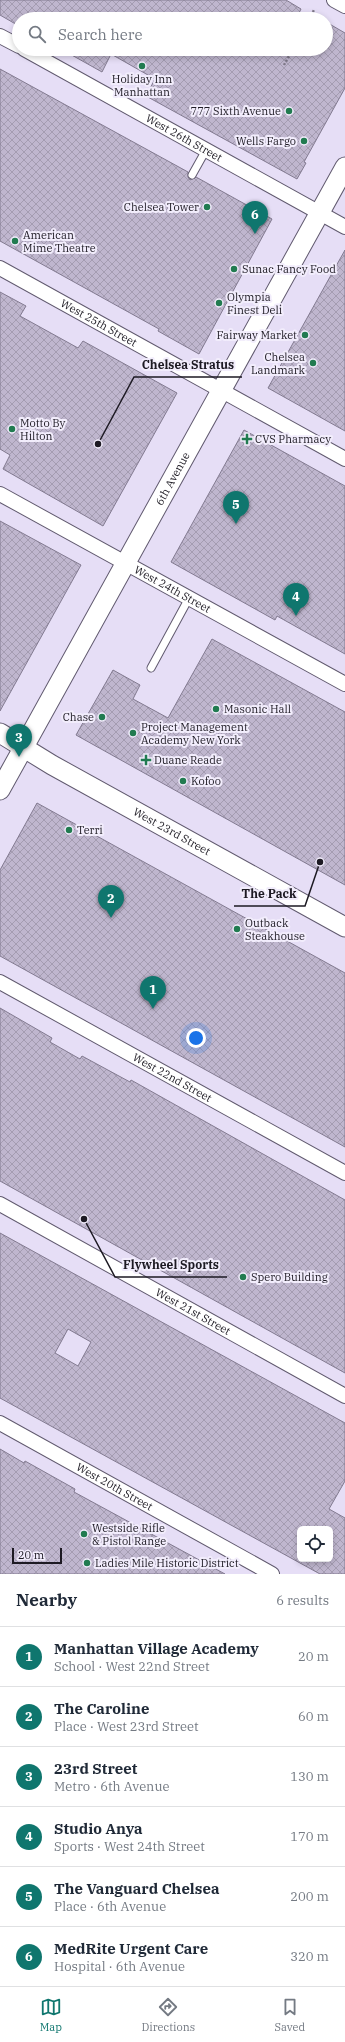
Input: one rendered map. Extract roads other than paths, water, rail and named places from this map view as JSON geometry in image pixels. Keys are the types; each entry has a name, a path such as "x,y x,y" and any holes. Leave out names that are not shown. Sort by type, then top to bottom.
{"main road":[{"name":"6th Avenue","path":"0,790 345,167"},
{"name":"West 23rd Street","path":"0,733 24,748 345,927"}],"street":[{"path":"334,0 345,6"},
{"path":"0,36 12,42"},
{"name":"West 26th Street","path":"37,56 345,227"},
{"name":"West 25th Street","path":"0,268 345,459"},
{"name":"West 24th Street","path":"0,494 345,684"},
{"name":"West 22nd Street","path":"0,982 345,1173"},
{"name":"West 21st Street","path":"0,1204 345,1396"},
{"name":"West 20th Street","path":"0,1423 272,1574"}],"lane":[{"path":"192,175 206,150"},
{"path":"151,668 189,598"}],"place":[{"name":"Holiday Inn Manhattan","path":"142,66"},
{"name":"777 Sixth Avenue","path":"289,111"},
{"name":"Wells Fargo","path":"304,141"},
{"name":"Chelsea Tower","path":"207,207"},
{"name":"MedRite Urgent Care","path":"255,234"},
{"name":"American Mime Theatre","path":"15,241"},
{"name":"Sunac Fancy Food","path":"234,269"},
{"name":"Olympia Finest Deli","path":"219,303"},
{"name":"Fairway Market","path":"305,335"},
{"name":"Chelsea Landmark","path":"313,363"},
{"name":"Motto By Hilton","path":"12,429"},
{"name":"CVS Pharmacy","path":"247,439"},
{"name":"Chelsea Stratus","path":"98,444"},
{"name":"The Vanguard Chelsea","path":"236,524"},
{"name":"Studio Anya","path":"296,616"},
{"name":"Masonic Hall","path":"216,709"},
{"name":"Chase","path":"102,717"},
{"name":"Project Management Academy New York","path":"133,733"},
{"name":"23rd Street","path":"19,757"},
{"name":"Duane Reade","path":"146,760"},
{"name":"Kofoo","path":"183,781"},
{"name":"Terri","path":"69,830"},
{"name":"The Pack","path":"320,862"},
{"name":"The Caroline","path":"111,918"},
{"name":"Outback Steakhouse","path":"237,929"},
{"name":"Manhattan Village Academy","path":"153,1009"},
{"name":"Flywheel Sports","path":"84,1219"},
{"name":"Spero Building","path":"243,1277"},
{"name":"Westside Rifle & Pistol Range","path":"84,1534"},
{"name":"Ladies Mile Historic District","path":"87,1563"}]}
